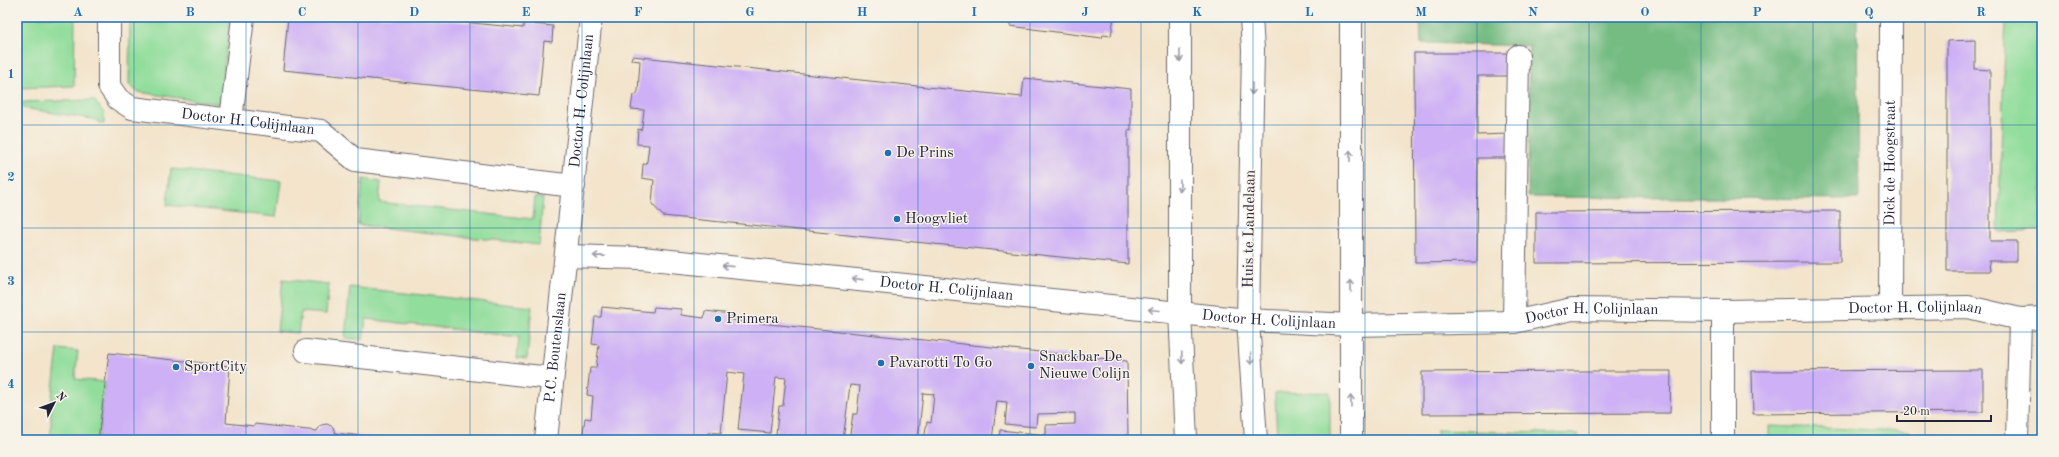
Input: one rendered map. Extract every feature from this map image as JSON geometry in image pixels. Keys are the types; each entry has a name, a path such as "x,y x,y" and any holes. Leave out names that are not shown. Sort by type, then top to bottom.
{"street":[{"name":"Doctor H. Colijnlaan","path":"109,17 109,86 118,99 132,108 321,131 355,160 574,186"},
{"path":"231,120 243,17"},
{"name":"Doctor H. Colijnlaan","path":"591,17 566,256 636,257 1248,320 1352,325 1514,322 1572,309 1723,311 1968,307 2020,319 2042,318"},
{"path":"1180,17 1180,312 1186,440"},
{"name":"Huis te Landelaan","path":"1251,17 1252,50 1248,320 1256,440"},
{"path":"1351,17 1351,440"},
{"name":"Dick de Hoogstraat","path":"1890,309 1891,17"},
{"path":"1514,322 1518,56"},
{"name":"P.C. Boutenslaan","path":"546,440 551,378 566,256"},
{"path":"1722,440 1723,311"},
{"path":"2017,440 2020,319"},
{"path":"306,352 551,378"}],"green space":[{"path":"17,17 75,17 74,86 17,88"},
{"path":"130,17 230,17 220,104 138,92 129,85"},
{"path":"1420,17 1857,17 1859,199 1528,197 1529,46 1421,43"},
{"path":"2006,17 2042,17 2042,230 1998,232"},
{"path":"94,100 104,113 104,124 98,122 98,120 23,108 23,102"},
{"path":"171,169 281,181 276,217 167,205"},
{"path":"363,179 381,182 379,202 533,219 535,197 543,198 539,245 358,225"},
{"path":"283,279 329,284 326,314 301,312 298,333 277,331"},
{"path":"350,287 532,307 527,359 517,358 519,337 366,319 363,340 345,338"},
{"path":"58,349 78,351 75,379 105,382 98,440 51,440 51,404"},
{"path":"1330,392 1330,440 1277,440 1275,393"},
{"path":"1769,426 1910,431 1910,440 1769,440"},
{"path":"1437,430 1578,434 1579,440 1437,440"}],"building":[{"path":"288,17 411,17 523,28 524,17 533,17 533,24 553,26 552,42 544,41 539,96 283,70"},
{"path":"1003,17 1114,17 1111,36 1103,35 1102,38 1010,26 1010,22 1002,21"},
{"path":"1975,40 1975,69 1990,70 1990,241 2017,241 2017,261 1989,261 1990,271 1947,271 1947,41"},
{"path":"1414,53 1509,53 1509,76 1478,76 1478,135 1509,134 1509,158 1478,158 1477,262 1415,263"},
{"name":"De Prins","path":"632,56 1022,97 1024,78 1131,89 1131,131 1128,130 1128,264 663,216 652,204 654,180 642,178 643,164 646,164 647,161 649,145 637,144 638,129 641,130 644,110 631,109 633,95 636,95 638,91 640,61 631,60"},
{"path":"1840,211 1840,262 1536,263 1536,212"},
{"path":"602,307 653,312 654,307 681,309 681,315 704,318 705,311 732,314 731,320 1127,361 1128,440 999,440 1000,430 1046,435 1046,425 1075,424 1075,413 1037,414 1036,427 1005,424 1007,402 997,401 992,440 924,440 927,422 931,423 934,394 923,393 918,440 849,440 853,414 857,414 860,386 850,385 843,440 776,434 779,406 783,406 786,378 776,377 770,433 738,430 744,374 727,372 721,433 708,432 708,440 582,440 585,418 591,419 593,396 587,395 590,368 596,368 599,345 592,344 595,317 601,317"},
{"path":"109,353 230,366 226,423 254,426 255,424 317,431 321,425 327,424 333,427 335,433 398,440 98,440"},
{"path":"1983,370 1983,412 1753,414 1752,371"},
{"path":"1671,371 1670,413 1422,414 1422,372"}],"place":[{"name":"De Prins","path":"888,153"},
{"name":"Hoogvliet","path":"897,219"},
{"name":"Primera","path":"718,319"},
{"name":"Pavarotti To Go","path":"881,363"},
{"name":"Snackbar De Nieuwe Colijn","path":"1031,366"},
{"name":"SportCity","path":"176,367"}]}
